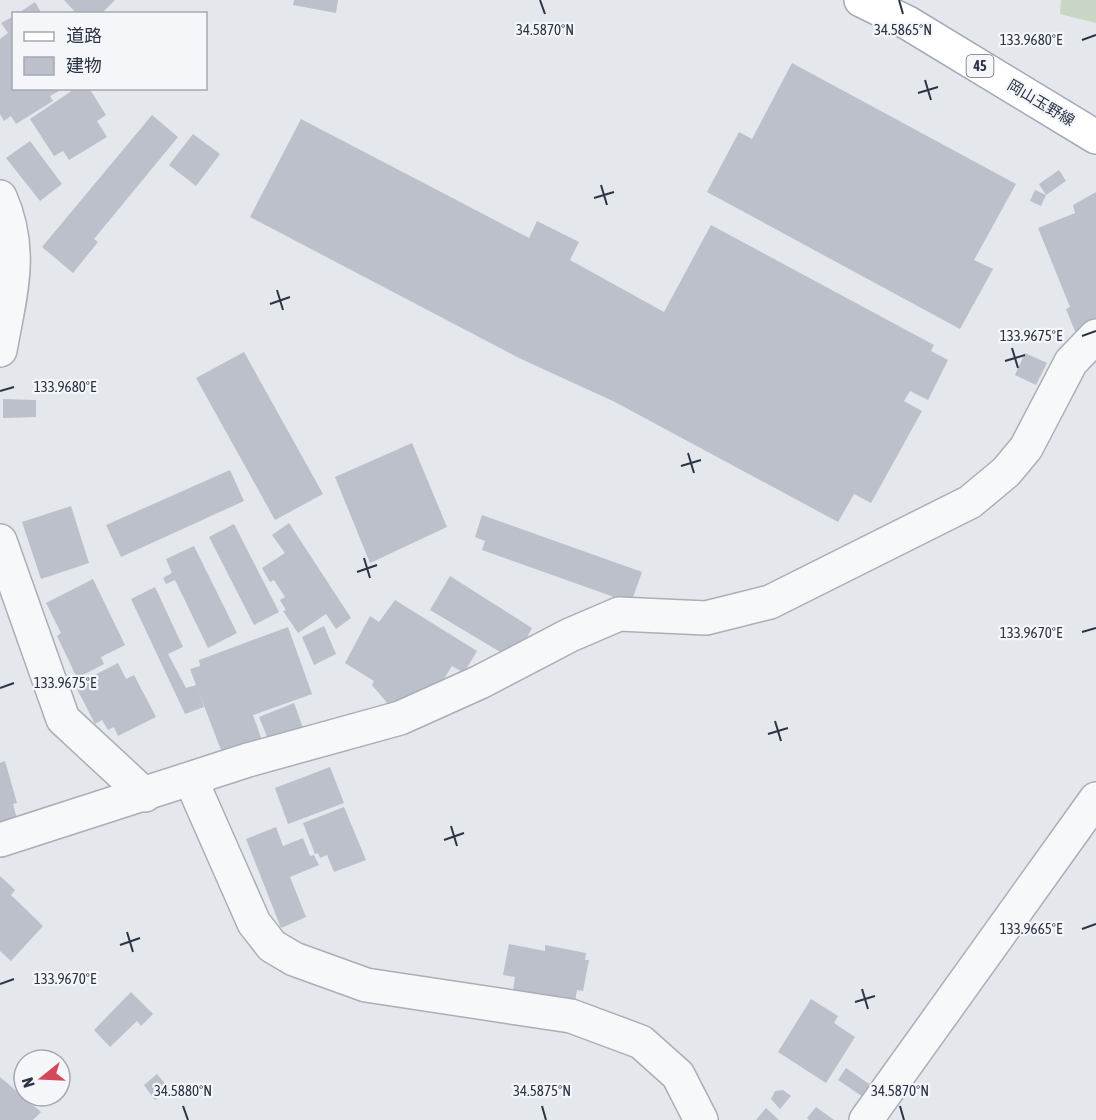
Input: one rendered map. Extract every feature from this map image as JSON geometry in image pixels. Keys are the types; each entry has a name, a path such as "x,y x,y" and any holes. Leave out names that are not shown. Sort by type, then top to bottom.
{"main road":[{"name":"岡山玉野線","path":"861,0 908,23 1096,137"}],"street":[{"path":"0,197 7,213 15,248 12,282 0,351"},
{"path":"0,840 248,760 400,718 480,682 570,635 619,614 706,618 770,602 970,502 1006,472 1026,448 1071,362 1096,336"},
{"path":"0,541 63,719 145,795"},
{"path":"191,780 254,923 273,946 294,959 366,985 571,1016 641,1042 678,1075 701,1120"},
{"path":"866,1120 1096,799"}],"green space":[{"path":"1061,0 1096,0 1096,23 1060,14"}],"building":[{"path":"64,0 115,0 103,12 75,12"},
{"path":"294,0 338,0 336,13 293,5"},
{"path":"35,2 41,12 20,12"},
{"path":"12,17 12,90 59,91 50,96 53,101 16,124 11,116 4,121 0,114 0,39 8,33 1,23"},
{"path":"792,63 1016,184 974,260 993,269 960,329 707,192 739,132 752,139"},
{"path":"73,90 90,90 106,115 97,121 107,137 69,160 63,151 54,156 30,119"},
{"path":"152,115 178,137 94,239 98,242 73,273 42,247"},
{"path":"301,119 529,238 537,221 579,242 570,260 664,312 711,225 934,345 931,351 948,360 928,400 910,391 904,401 922,411 871,503 854,494 838,522 615,402 519,358 250,217"},
{"path":"193,134 220,154 196,186 169,165"},
{"path":"30,141 62,184 40,201 6,158"},
{"path":"1059,170 1066,181 1046,195 1039,184"},
{"path":"1035,190 1046,195 1041,206 1030,201"},
{"path":"1096,192 1096,318 1077,336 1066,309 1070,307 1038,228 1075,213 1073,205"},
{"path":"244,352 323,494 275,520 196,378"},
{"path":"1025,353 1047,363 1036,385 1015,375"},
{"path":"3,399 36,400 36,417 3,418"},
{"path":"412,443 447,527 370,563 335,477"},
{"path":"230,470 244,501 121,557 106,525"},
{"path":"71,506 89,563 41,579 22,522"},
{"path":"482,515 642,572 631,603 482,550 485,541 475,537"},
{"path":"289,523 351,618 336,629 326,614 298,633 283,611 286,610 280,600 285,597 274,580 270,582 262,568 285,553 272,535"},
{"path":"234,524 279,612 254,625 209,537"},
{"path":"194,546 237,633 208,648 175,580 166,584 163,578 172,573 166,559"},
{"path":"450,576 532,628 522,647 507,656 430,610"},
{"path":"93,579 125,645 101,657 104,664 77,678 57,636 61,633 46,603"},
{"path":"155,587 183,647 168,654 186,688 196,685 190,669 200,666 199,660 288,627 312,694 253,715 263,743 224,758 198,690 204,707 185,714 131,599"},
{"path":"395,600 477,651 464,673 452,666 441,684 437,682 388,704 372,685 374,681 345,663 370,616 379,622"},
{"path":"324,626 336,654 314,665 302,637"},
{"path":"118,663 126,679 134,675 156,717 118,736 114,727 108,730 102,720 95,724 75,685"},
{"path":"294,703 303,728 268,739 259,717"},
{"path":"5,761 17,803 13,804 17,819 0,824 0,763"},
{"path":"330,767 344,803 288,824 275,788"},
{"path":"344,807 366,860 334,872 327,855 320,858 318,853 315,854 303,823"},
{"path":"276,827 283,846 303,838 310,856 314,855 319,865 290,877 306,917 281,928 246,839"},
{"path":"0,876 15,890 11,895 43,926 11,961 0,951"},
{"path":"509,944 545,951 545,945 586,953 585,960 589,960 583,991 577,990 575,1002 513,990 515,977 503,975"},
{"path":"131,992 153,1014 141,1026 137,1021 110,1047 94,1030"},
{"path":"811,999 838,1016 834,1023 855,1037 826,1083 778,1052"},
{"path":"846,1068 875,1088 866,1099 838,1080"},
{"path":"157,1074 170,1090 155,1100 144,1085"},
{"path":"0,1077 12,1087 12,1108 36,1108 41,1112 33,1120 0,1120"},
{"path":"783,1090 791,1096 780,1109 771,1099 775,1091"},
{"path":"816,1107 834,1120 809,1120 807,1118"},
{"path":"766,1108 779,1120 756,1120"}]}
